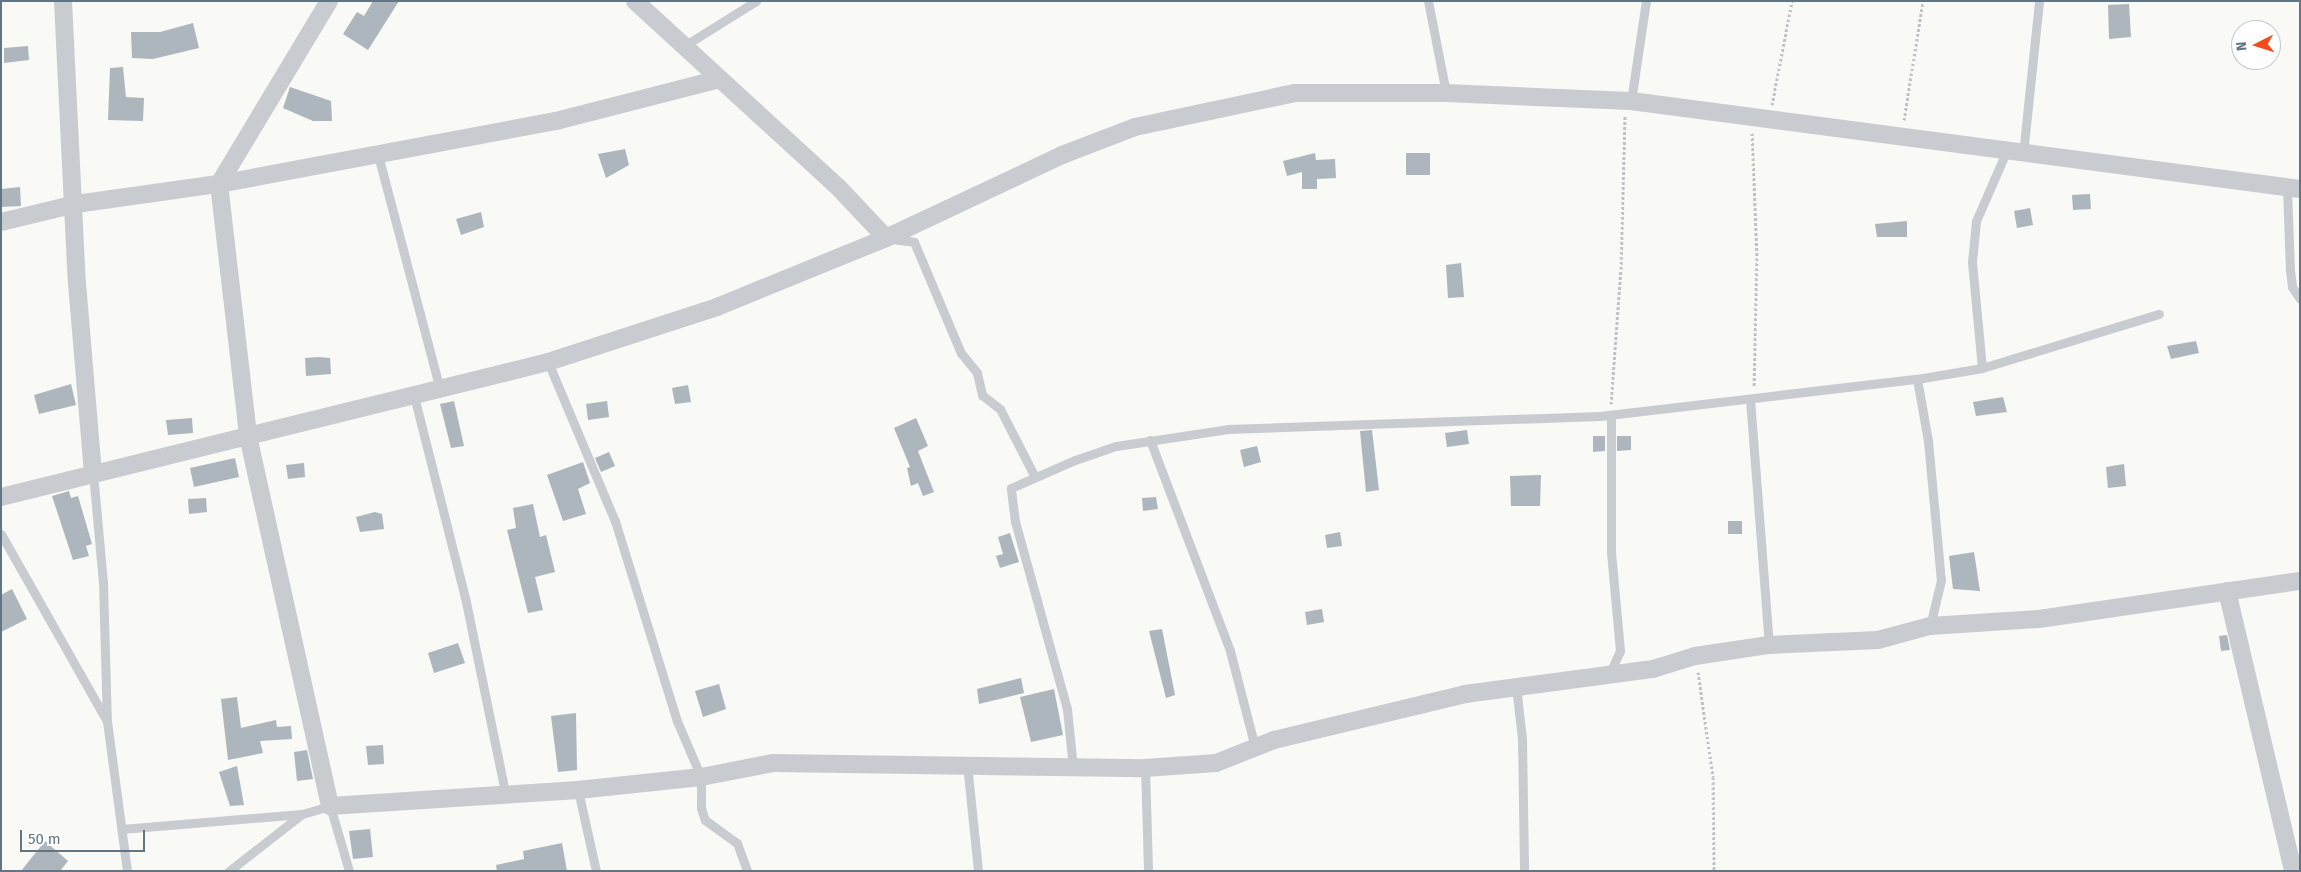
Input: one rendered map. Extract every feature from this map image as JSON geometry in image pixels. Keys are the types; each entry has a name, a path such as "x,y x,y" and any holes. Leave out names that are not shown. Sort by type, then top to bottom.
{"street":[{"path":"63,1 93,472"},
{"path":"329,1 219,184 248,436 330,806 506,797 701,777 773,763 967,762 1073,768 1145,768 1216,763 1255,747 1437,699 1516,686 1608,676 1695,656 1769,645 1878,640 1930,626 2039,619 2300,581"},
{"path":"635,1 838,187 886,238"},
{"path":"1,222 76,204 219,184 556,122 720,79"},
{"path":"1,497 93,472 440,390 548,362 718,306 886,238 1062,155 1135,127 1295,93 1446,93 1629,101 1761,119 1902,135 2014,153 2293,189"},
{"path":"2227,591 2293,871"}],"lane":[{"path":"684,46 756,1"},
{"path":"1428,1 1446,93"},
{"path":"1629,101 1646,1"},
{"path":"1982,368 1972,262 1976,221 2014,153 2039,1"},
{"path":"378,155 440,390"},
{"path":"2293,189 2290,270 2300,299"},
{"path":"886,238 914,242 961,353 977,373 982,395 1000,409 1035,477"},
{"path":"1073,768 1067,709 1012,504 1011,488 1035,477 1108,449 1150,440 1228,429 1611,415 1917,379 1982,368 2159,314"},
{"path":"548,362 615,521 677,721 701,777 701,808 706,820 736,844 747,871"},
{"path":"1917,379 1928,442 1941,580 1930,626"},
{"path":"414,396 466,602 506,797"},
{"path":"1750,399 1769,645"},
{"path":"1608,676 1620,651 1611,552 1611,415"},
{"path":"1150,440 1230,651 1255,747"},
{"path":"93,472 103,582 107,722 127,871"},
{"path":"1,534 107,722"},
{"path":"1516,686 1522,739 1524,871"},
{"path":"967,762 978,871"},
{"path":"1145,768 1148,871"},
{"path":"578,790 596,871"},
{"path":"122,829 302,814 330,806 349,871"},
{"path":"229,871 302,814"}],"path":[{"path":"1750,399 1761,119 1792,1"},
{"path":"1902,135 1922,1"},
{"path":"1611,415 1629,101"},
{"path":"1695,656 1713,777 1714,871"}],"building":[{"path":"373,1 399,1 368,50 343,34 357,12 364,16"},
{"path":"2129,4 2131,37 2109,39 2108,5"},
{"path":"193,23 199,48 153,59 132,58 131,32 160,32"},
{"path":"28,46 29,60 4,63 4,48"},
{"path":"123,67 126,97 144,98 143,121 108,120 110,68"},
{"path":"290,87 331,101 332,121 313,121 283,108"},
{"path":"625,149 629,165 606,178 598,154"},
{"path":"1315,153 1316,160 1335,159 1336,178 1317,179 1317,189 1302,189 1302,172 1287,176 1283,161"},
{"path":"1406,153 1430,153 1430,175 1406,175"},
{"path":"20,187 21,206 1,207 1,189"},
{"path":"2090,194 2091,209 2073,210 2072,195"},
{"path":"2030,208 2033,225 2017,228 2014,211"},
{"path":"481,212 484,227 461,235 456,219"},
{"path":"1907,221 1907,237 1877,237 1875,224"},
{"path":"1461,263 1464,297 1448,298 1446,265"},
{"path":"2196,341 2199,353 2171,359 2167,346"},
{"path":"305,358 330,358 331,374 306,376"},
{"path":"71,384 76,405 39,414 34,395"},
{"path":"688,385 691,402 675,404 672,388"},
{"path":"2003,397 2007,412 1976,416 1973,402"},
{"path":"454,401 464,446 451,448 440,404"},
{"path":"607,401 609,417 588,420 586,404"},
{"path":"192,418 193,433 168,435 166,420"},
{"path":"916,418 928,446 918,451 934,492 923,496 918,483 911,486 907,468 910,467 894,428"},
{"path":"1372,430 1379,490 1366,492 1360,431"},
{"path":"1467,430 1469,444 1447,447 1445,433"},
{"path":"1593,436 1605,436 1605,451 1593,452"},
{"path":"1617,436 1631,436 1631,450 1617,451"},
{"path":"1257,446 1261,462 1244,467 1240,450"},
{"path":"609,452 615,466 601,472 595,458"},
{"path":"235,458 239,477 194,487 190,468"},
{"path":"583,462 590,483 578,489 586,514 563,521 547,475"},
{"path":"304,463 305,477 288,479 286,465"},
{"path":"2124,464 2126,486 2108,488 2106,467"},
{"path":"1541,475 1540,506 1511,506 1510,476"},
{"path":"69,491 71,498 78,496 92,544 86,546 89,556 73,560 52,496"},
{"path":"1156,497 1158,509 1143,511 1142,498"},
{"path":"206,498 207,512 189,514 188,499"},
{"path":"533,504 540,537 546,535 555,572 535,577 543,610 528,613 507,530 516,528 513,508"},
{"path":"375,512 382,514 384,529 360,532 356,517"},
{"path":"1728,521 1742,521 1742,534 1728,534"},
{"path":"1340,532 1342,546 1327,548 1325,535"},
{"path":"1010,533 1019,562 1000,568 996,556 1003,554 998,537"},
{"path":"1974,552 1980,591 1953,589 1949,556"},
{"path":"12,589 27,619 1,632 1,595"},
{"path":"1322,609 1324,622 1307,625 1305,612"},
{"path":"1162,629 1175,695 1166,698 1149,631"},
{"path":"2227,635 2230,650 2221,651 2219,636"},
{"path":"458,643 465,663 434,673 428,653"},
{"path":"1021,678 1024,693 979,704 977,689"},
{"path":"719,684 726,709 703,717 695,691"},
{"path":"1054,689 1063,735 1031,742 1020,697"},
{"path":"237,697 241,728 276,720 277,727 291,726 292,739 260,741 263,753 228,760 221,699"},
{"path":"576,713 577,770 558,772 551,716"},
{"path":"383,745 384,764 368,765 366,746"},
{"path":"307,750 313,779 297,781 294,752"},
{"path":"237,766 244,805 230,806 219,772"},
{"path":"370,829 373,857 353,859 349,831"},
{"path":"45,841 68,861 60,871 21,871"},
{"path":"562,843 567,871 497,871 496,865 524,859 523,851"}]}
